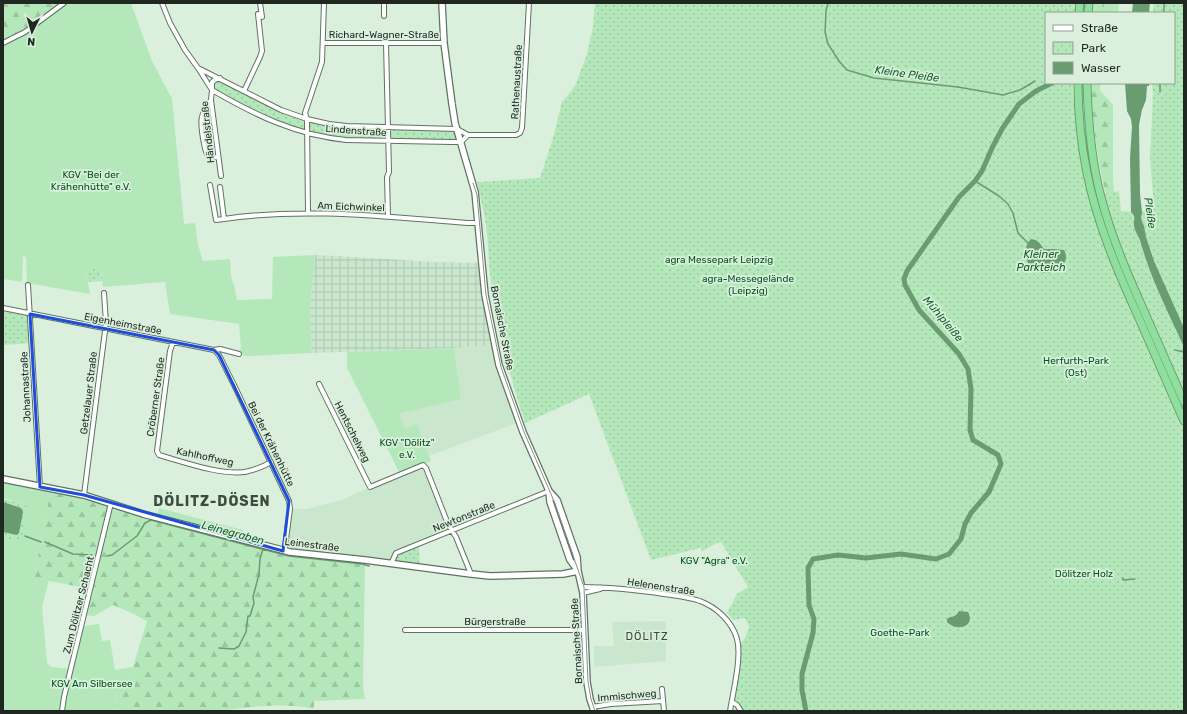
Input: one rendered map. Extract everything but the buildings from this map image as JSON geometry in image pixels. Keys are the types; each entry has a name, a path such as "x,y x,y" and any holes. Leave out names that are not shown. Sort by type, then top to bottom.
{"highway":[{"path":"1078,84 1083,149 1097,196 1120,256 1184,402"},
{"path":"1087,84 1092,149 1102,226 1113,259 1184,421"}],"main road":[{"name":"Bornaische Straße","path":"442,3 444,43 453,110 473,183 485,295 500,370 523,432 549,491 557,500 577,557 578,571 583,590 587,682 593,709"},
{"name":"Leinestraße","path":"3,479 84,495 142,514 240,538 283,551 490,576 563,574 578,571"}],"street":[{"path":"3,43 25,32 64,3"},
{"name":"Händelstraße","path":"162,3 170,23 185,50 212,90 211,100 221,176"},
{"path":"260,3 262,17"},
{"path":"308,213 307,119 305,113 322,62 324,3"},
{"path":"384,3 384,16"},
{"name":"Rathenaustraße","path":"457,129 468,135 516,135 522,130 529,3"},
{"path":"244,91 262,51 258,14"},
{"name":"Richard-Wagner-Straße","path":"323,42 444,43"},
{"path":"386,43 389,172 387,177 388,216"},
{"name":"Lindenstraße","path":"198,68 281,110 307,119 347,126 457,129"},
{"path":"212,90 212,82 220,78"},
{"name":"Lindenstraße","path":"212,90 240,106 282,126 307,134 346,140 461,142"},
{"path":"211,100 202,113 201,119 206,153 214,158 218,157"},
{"path":"461,142 468,135"},
{"path":"210,185 216,220 224,219 220,187"},
{"name":"Am Eichwinkel","path":"224,219 289,213 308,213 354,214 468,224 478,223"},
{"name":"Johannastraße","path":"28,285 40,487"},
{"name":"Getzelauer Straße","path":"84,495 106,328 104,293"},
{"name":"Eigenheimstraße","path":"3,308 214,350 220,349 239,354"},
{"name":"Cröberner Straße","path":"159,455 157,451 159,429 170,351 173,342"},
{"name":"Bei der Krähenhütte","path":"214,350 219,355 290,501 290,514 285,547 283,551"},
{"name":"Hentschelweg","path":"319,384 370,487 424,465 448,524 452,530"},
{"name":"Kahlhoffweg","path":"159,455 194,465 228,472 245,472 254,470 271,462"},
{"name":"Newtonstraße","path":"391,564 396,553 549,491"},
{"name":"Zum Dölitzer Schacht","path":"62,711 64,697 112,503"},
{"path":"452,530 471,574"},
{"name":"Helenenstraße","path":"583,590 604,587 645,591 701,601 718,611 730,623 737,638 738,662 732,702"},
{"name":"Bürgerstraße","path":"405,630 585,630"},
{"name":"Immischweg","path":"662,689 664,711"},
{"name":"Immischweg","path":"593,709 611,704 663,701"},
{"path":"730,711 732,702 737,705 741,711"}],"highlighted area":[{"path":"30,314 214,350 219,355 289,501 283,551 84,495 40,487"}],"shaded area":[{"path":"315,255 434,262 482,263 495,345 454,348 312,353 310,308"},
{"path":"495,345 519,422 429,456 417,424 405,428 399,414 461,399 454,348"},
{"path":"423,465 452,530 396,553 391,564 290,552 285,547 290,509 307,509 342,500"},
{"path":"666,621 666,661 594,667 594,646 614,646 612,622"}],"green space":[{"path":"3,3 64,3 25,32 3,43"},
{"name":"KGV \"Bei der Krähenhütte\" e.V.","path":"64,3 131,3 152,61 172,99 184,224 195,223 198,245 203,261 230,259 231,276 237,300 272,299 273,257 315,255 310,308 312,353 248,356 239,354 241,347 239,324 170,314 165,282 103,287 101,269 86,270 90,294 27,283 26,257 23,256 22,282 3,279 3,43"},
{"path":"595,3 1076,3 1076,12 1045,12 1045,84 1074,84 1073,90 1078,145 1082,172 1089,198 1119,191 1121,211 1133,212 1154,208 1150,158 1152,84 1175,84 1175,12 1153,12 1154,3 1184,3 1184,711 741,711 732,702 738,648 746,636 749,627 745,618 733,620 727,613 737,594 748,587 721,542 702,551 701,548 651,560 589,394 525,423 509,371 497,317 490,274 488,240 477,182 540,178 553,138 562,102 575,86 586,57 593,27"},
{"path":"1093,3 1104,3 1104,12 1093,12"},
{"path":"1104,3 1119,3 1118,12 1104,12"},
{"path":"220,78 281,110 329,124 457,129 461,142 346,140 282,126 212,90 212,82"},
{"path":"1091,84 1101,84 1100,90 1113,105 1113,180 1115,203 1111,214 1097,149"},
{"path":"211,100 218,157 211,157 204,142 202,113"},
{"path":"101,268 102,281 88,282 86,270"},
{"path":"3,308 30,314 32,343 3,345"},
{"name":"KGV \"Dölitz\" e.V.","path":"454,348 461,399 399,414 405,428 417,424 431,461 400,474 347,368 347,352"},
{"name":"KGV Am Silbersee","path":"3,479 51,489 34,578 49,580 42,607 47,663 51,667 71,669 82,626 99,624 102,641 110,640 115,670 133,667 135,689 115,692 118,711 3,711 3,539 18,542 27,504 3,498"},
{"path":"51,489 84,495 283,551 365,560 363,687 365,699 314,701 314,709 292,706 270,706 249,707 225,711 118,711 115,691 135,688 133,667 147,621 113,605 94,616 85,615 91,589 34,578"},
{"path":"3,499 27,504 22,539 18,542 3,539"},
{"path":"159,508 243,530 240,538 157,517"},
{"path":"419,544 420,568 391,564 396,553"}],"water":[{"path":"1133,3 1150,3 1149,12 1132,12"},
{"path":"1125,84 1149,84 1149,86 1147,86 1146,100 1139,125 1141,217 1154,261 1184,328 1184,347 1154,281 1134,226 1134,217 1131,212 1130,158 1132,127 1131,119 1127,111"},
{"name":"Kleiner Parkteich","path":"1031,239 1038,241 1044,249 1064,250 1066,258 1064,264 1051,272 1043,273 1035,271 1029,265 1026,256 1026,247"},
{"path":"3,502 21,508 23,512 19,533 17,535 3,532"},
{"path":"959,611 968,612 970,617 969,621 964,626 955,627 947,622 947,619 955,616"}],"waterway":[{"name":"Kleine Pleiße","path":"828,3 825,32 828,44 847,70 874,78 958,87 1003,95 1020,90 1035,81"},
{"path":"1164,3 1164,12"},
{"name":"Mühlpleiße","path":"806,711 802,690 802,674 813,633 814,619 809,605 808,568 813,559 838,555 866,558 901,554 936,559 949,554 961,539 965,524 971,513 989,492 1001,464 998,455 973,440 970,430 971,389 968,369 959,354 919,310 905,285 904,279 907,271 959,197 975,181 982,171 1002,129 1019,104 1036,91 1050,84"},
{"path":"1160,84 1160,92"},
{"path":"975,181 999,196 1008,204 1013,213 1018,233 1028,243"},
{"path":"1175,350 1184,352"},
{"name":"Leinegraben","path":"107,556 112,555 137,536 145,523 151,520 289,556 369,566"},
{"name":"Leinegraben","path":"25,536 41,542"},
{"name":"Leinegraben","path":"45,542 73,554 92,555"},
{"path":"219,648 234,649 239,646 246,632 248,616 250,616 254,603 253,597 263,549"},
{"path":"1123,578 1123,580 1135,579"}],"tram line":[{"path":"473,183 477,195 486,295 501,367 524,432 554,501 584,587 588,682 595,711"}],"district":[{"name":"DÖLITZ-DÖSEN","path":"212,501"},
{"name":"DÖLITZ","path":"647,636"}],"water label":[{"name":"Pleiße","path":"1150,213"}],"park label":[{"name":"agra Messepark Leipzig","path":"719,260"},
{"name":"agra-Messegelände (Leipzig)","path":"748,284"},
{"name":"Herfurth-Park (Ost)","path":"1076,366"},
{"name":"KGV \"Agra\" e.V.","path":"714,561"},
{"name":"Dölitzer Holz","path":"1084,574"},
{"name":"Goethe-Park","path":"900,633"}]}
